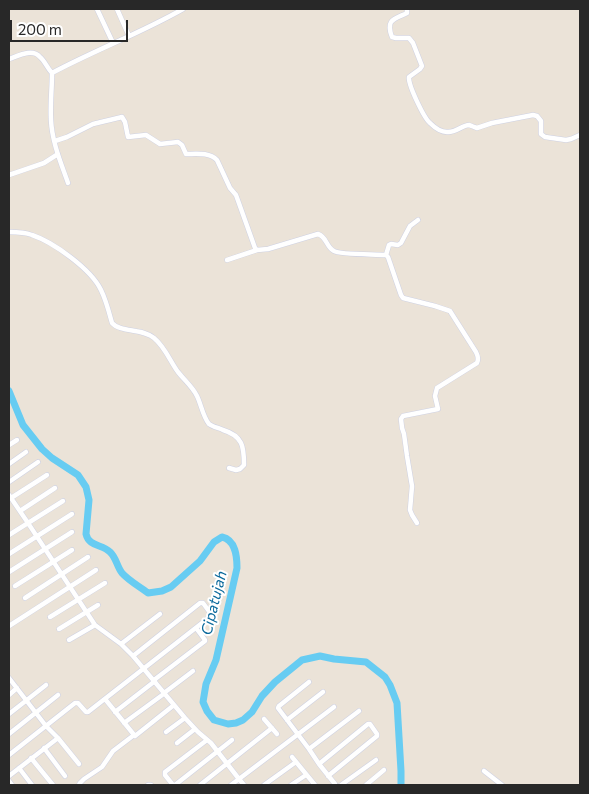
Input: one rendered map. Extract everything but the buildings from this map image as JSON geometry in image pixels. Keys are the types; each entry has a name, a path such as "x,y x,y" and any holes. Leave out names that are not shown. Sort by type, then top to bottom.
{"street":[{"path":"98,9 113,43"},
{"path":"116,9 129,36"},
{"path":"52,73 75,60 183,9"},
{"path":"407,9 406,15 392,20 390,32 392,37 409,38 414,43 422,66 408,80 428,122 443,132 455,132 470,125 477,128 533,115 537,116 541,121 541,133 543,136 566,140 580,135"},
{"path":"9,59 29,53 36,54 40,56 52,73 50,118 54,141 68,183"},
{"path":"54,141 67,137 93,124 122,116 128,137 146,135 160,144 178,142 182,145 186,154 212,156 217,160 230,188 236,195 257,250"},
{"path":"9,175 46,162 58,154"},
{"path":"418,220 410,226 401,243 389,245 386,255 402,297 450,312 478,358 477,363 437,388 435,396 437,410 403,416 401,419 412,486 410,510 418,523"},
{"path":"9,232 22,232 33,235 52,245 78,263 100,288 115,327 153,337 178,372 192,387 210,425 238,437 244,452 244,465 236,470 229,468"},
{"path":"227,260 318,234 324,236 329,247 334,252 386,255"},
{"path":"9,445 17,440"},
{"path":"9,464 26,452"},
{"path":"9,482 38,462"},
{"path":"46,475 10,497 95,625 121,644 184,718 218,751 244,785"},
{"path":"20,511 55,488"},
{"path":"9,528 11,534 63,501"},
{"path":"9,554 72,514"},
{"path":"9,572 72,532"},
{"path":"15,586 72,550"},
{"path":"25,598 88,557"},
{"path":"9,626 96,570"},
{"path":"50,617 105,583"},
{"path":"9,755 76,702 87,712 106,699 212,615 200,603 132,656"},
{"path":"59,629 98,605"},
{"path":"121,644 160,614"},
{"path":"69,640 95,625"},
{"path":"115,712 205,641 196,628"},
{"path":"124,723 193,671"},
{"path":"9,678 46,726 79,764"},
{"path":"309,682 278,707 278,710 335,785"},
{"path":"9,714 46,685"},
{"path":"9,694 17,688"},
{"path":"287,720 323,692"},
{"path":"9,734 58,695"},
{"path":"106,699 134,735"},
{"path":"79,785 84,779 102,768 113,752 174,705"},
{"path":"231,785 334,707"},
{"path":"309,749 359,710"},
{"path":"166,732 184,718"},
{"path":"264,719 277,734"},
{"path":"319,764 370,724 378,736 328,776"},
{"path":"200,785 272,728"},
{"path":"177,743 195,729"},
{"path":"10,773 58,738"},
{"path":"208,740 165,772 165,775 174,785 232,740"},
{"path":"44,748 65,776"},
{"path":"292,757 314,785"},
{"path":"31,758 53,785"},
{"path":"341,785 376,760"},
{"path":"264,785 296,762"},
{"path":"19,768 32,785"},
{"path":"366,785 384,770"},
{"path":"484,771 502,785"},
{"path":"291,785 306,775"},
{"path":"9,781 12,785"}],"waterway":[{"name":"Cipatujah","path":"9,391 23,425 42,449 78,475 86,487 89,500 86,534 90,541 107,549 114,557 122,573 148,593 162,591 171,587 200,561 214,542 222,537 233,545 237,568 216,660 206,684 203,702 214,720 228,724 243,720 252,712 262,696 275,682 302,660 320,656 366,662 385,677 397,703 401,785"}]}
